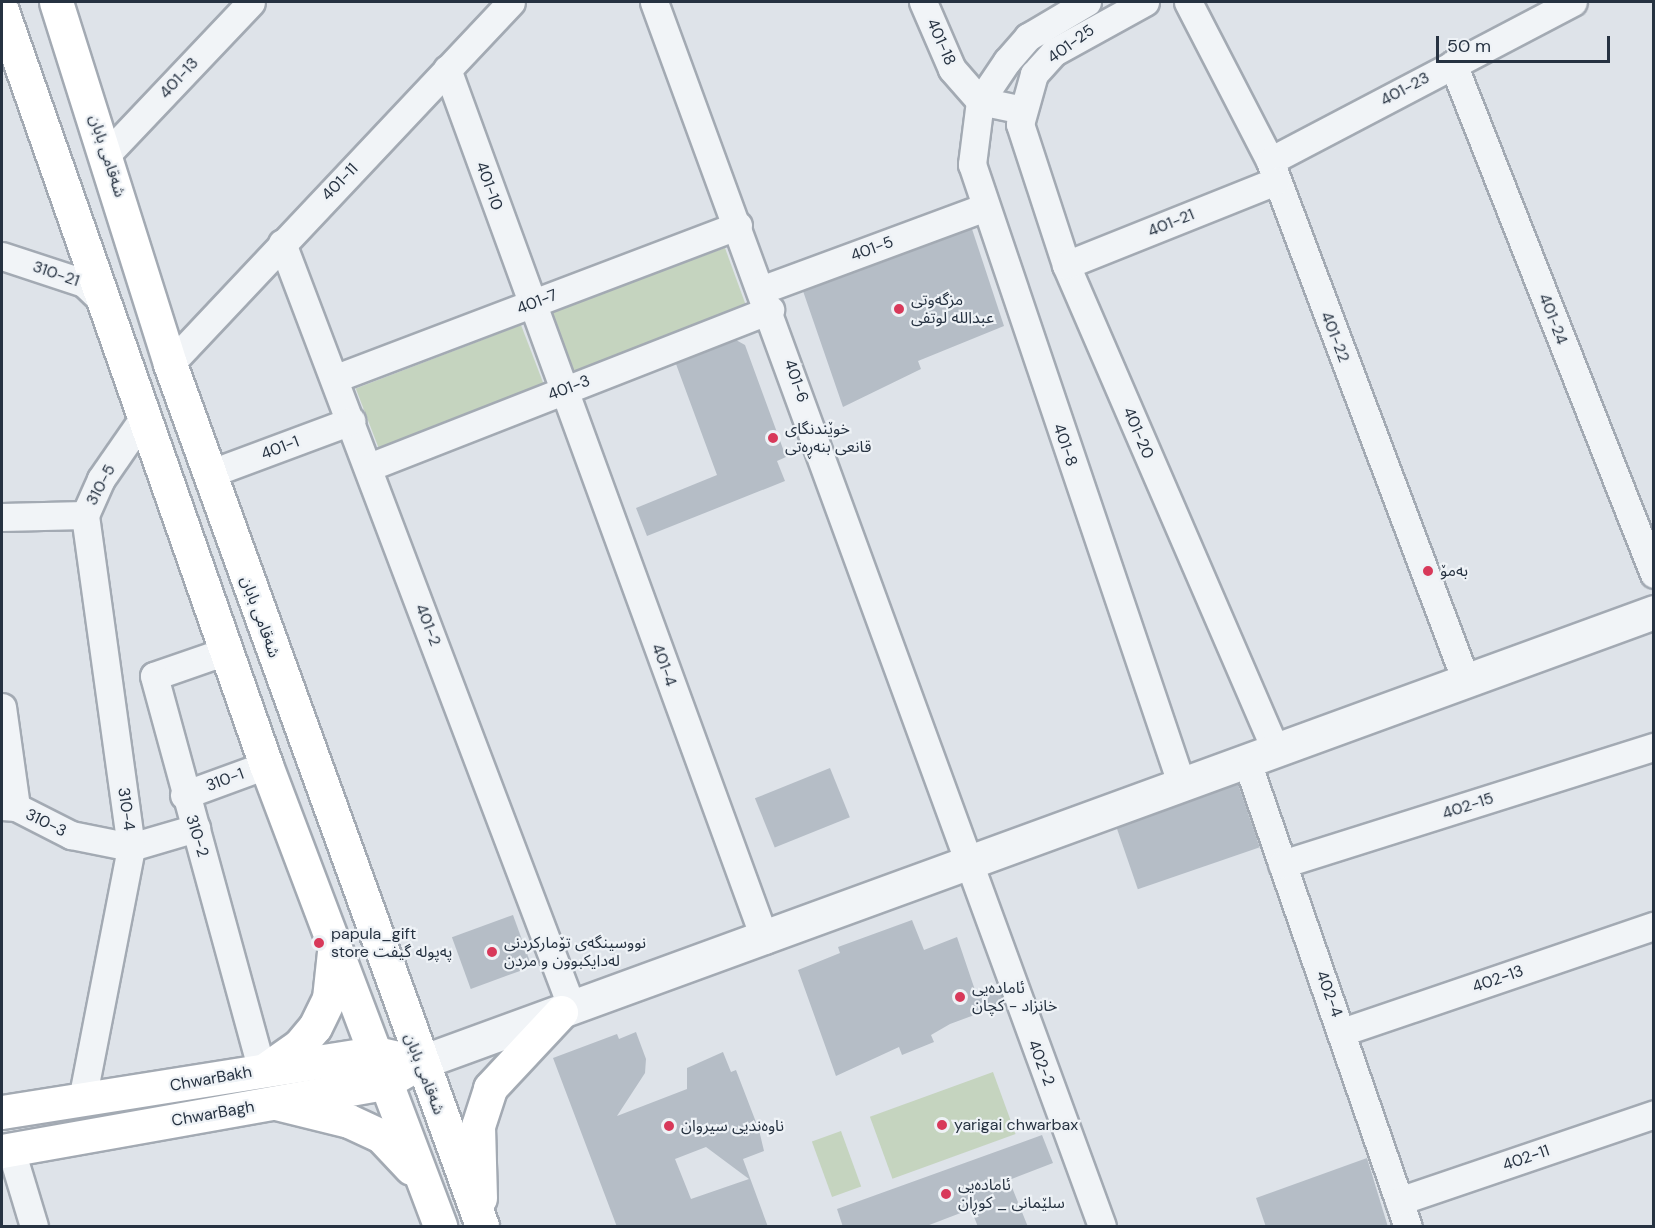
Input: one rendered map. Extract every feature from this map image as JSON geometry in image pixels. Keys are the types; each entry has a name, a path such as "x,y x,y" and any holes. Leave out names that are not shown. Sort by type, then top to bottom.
{"main road":[{"name":"شەقامی بابان","path":"56,2 107,154 170,364 419,1063 481,1224"},
{"path":"2,11 225,651 437,1226"},
{"path":"264,1070 298,1047 315,1027 328,998 335,947"},
{"path":"481,1224 478,1126 490,1088 567,1010"},
{"name":"ChwarBakh","path":"2,1112 375,1053 419,1063"},
{"name":"ChwarBagh","path":"6,1150 384,1083 419,1063"},
{"path":"276,1103 350,1120 381,1136 422,1181"}],"street":[{"name":"401-13","path":"107,154 251,2"},
{"name":"401-11","path":"170,364 511,2"},
{"name":"401-6","path":"654,2 766,300 967,865"},
{"name":"401-18","path":"923,2 952,69 980,101"},
{"name":"401-25","path":"980,101 1029,37 1087,2"},
{"name":"401-25","path":"1023,110 1034,74 1053,52 1145,2"},
{"name":"401-22","path":"1188,2 1273,171 1466,681"},
{"name":"401-23","path":"1273,171 1453,64 1573,2"},
{"name":"401-24","path":"1453,64 1653,574"},
{"name":"401-10","path":"447,69 564,390"},
{"path":"980,101 1023,110"},
{"name":"401-8","path":"980,101 972,164 983,208 1182,786"},
{"name":"401-20","path":"1023,110 1020,124 1025,146 1066,265 1262,757"},
{"name":"401-21","path":"1066,265 1273,171"},
{"name":"401-5","path":"766,300 983,208"},
{"name":"401-7","path":"336,378 738,225"},
{"name":"401-2","path":"282,243 336,378 567,1010"},
{"name":"310-21","path":"2,256 84,283 104,302"},
{"name":"401-3","path":"369,467 564,390 766,300"},
{"name":"401-4","path":"564,390 765,940"},
{"name":"310-5","path":"2,518 85,515 101,479 144,417"},
{"name":"401-1","path":"209,474 351,421"},
{"name":"310-4","path":"82,1100 131,847 85,515"},
{"path":"419,1063 765,940 1653,612"},
{"name":"310-2","path":"225,651 154,676 184,795 196,828 264,1070"},
{"path":"2,707 9,807"},
{"name":"402-15","path":"1282,864 1653,747"},
{"name":"402-4","path":"1262,757 1282,864 1408,1227"},
{"name":"310-1","path":"184,795 266,765"},
{"name":"310-3","path":"9,807 71,835 131,847 196,828"},
{"name":"402-2","path":"967,865 1102,1227"},
{"name":"402-13","path":"1342,1032 1653,926"},
{"name":"402-11","path":"1399,1201 1653,1114"},
{"path":"6,1150 34,1227"}],"green space":[{"path":"725,248 747,309 570,374 547,313"},
{"path":"521,325 544,386 379,449 356,388"},
{"name":"yarigai chwarbax","path":"993,1072 1016,1134 892,1179 870,1117"},
{"path":"841,1131 861,1186 832,1197 812,1142"}],"building":[{"path":"972,229 1004,326 918,361 921,369 843,407 803,291"},
{"path":"736,340 745,345 786,457 777,461 785,481 647,536 636,508 717,475 676,364"},
{"path":"830,768 850,817 775,847 755,798"},
{"path":"1238,784 1260,847 1138,889 1116,826"},
{"name":"نووسینگەی تۆمارکردنی لەدایکبوون و مردن","path":"513,915 532,967 471,989 452,937"},
{"name":"ئامادەیی خانزاد - کچان","path":"912,920 924,950 957,937 977,996 998,988 1004,1004 950,1024 931,1035 934,1042 902,1055 899,1047 836,1076 798,970 840,953 838,947"},
{"name":"ناوەندیی سیروان","path":"636,1032 646,1059 645,1073 617,1116 687,1089 687,1068 723,1052 731,1072 736,1070 759,1130 764,1151 743,1159 768,1227 617,1227 553,1058 617,1034 619,1039","holes":["706,1147 749,1179 691,1199 675,1159"]},
{"name":"ئامادەیی سلێمانی _ کوڕان","path":"1042,1135 1053,1163 1009,1180 1028,1227 978,1227 971,1209 924,1227 843,1227 837,1209"},
{"path":"1367,1158 1388,1227 1266,1227 1256,1198"}],"place":[{"name":"مزگەوتی عبداللە لوتفی","path":"899,309"},
{"name":"خوێندنگای قانعی بنەڕەتی","path":"773,438"},
{"name":"بەمۆ","path":"1428,571"},
{"name":"papula_gift store پەپولە گیفت","path":"319,943"},
{"name":"نووسینگەی تۆمارکردنی لەدایکبوون و مردن","path":"492,952"},
{"name":"ئامادەیی خانزاد - کچان","path":"960,997"},
{"name":"yarigai chwarbax","path":"942,1125"},
{"name":"ناوەندیی سیروان","path":"669,1126"},
{"name":"ئامادەیی سلێمانی _ کوڕان","path":"946,1194"}]}
